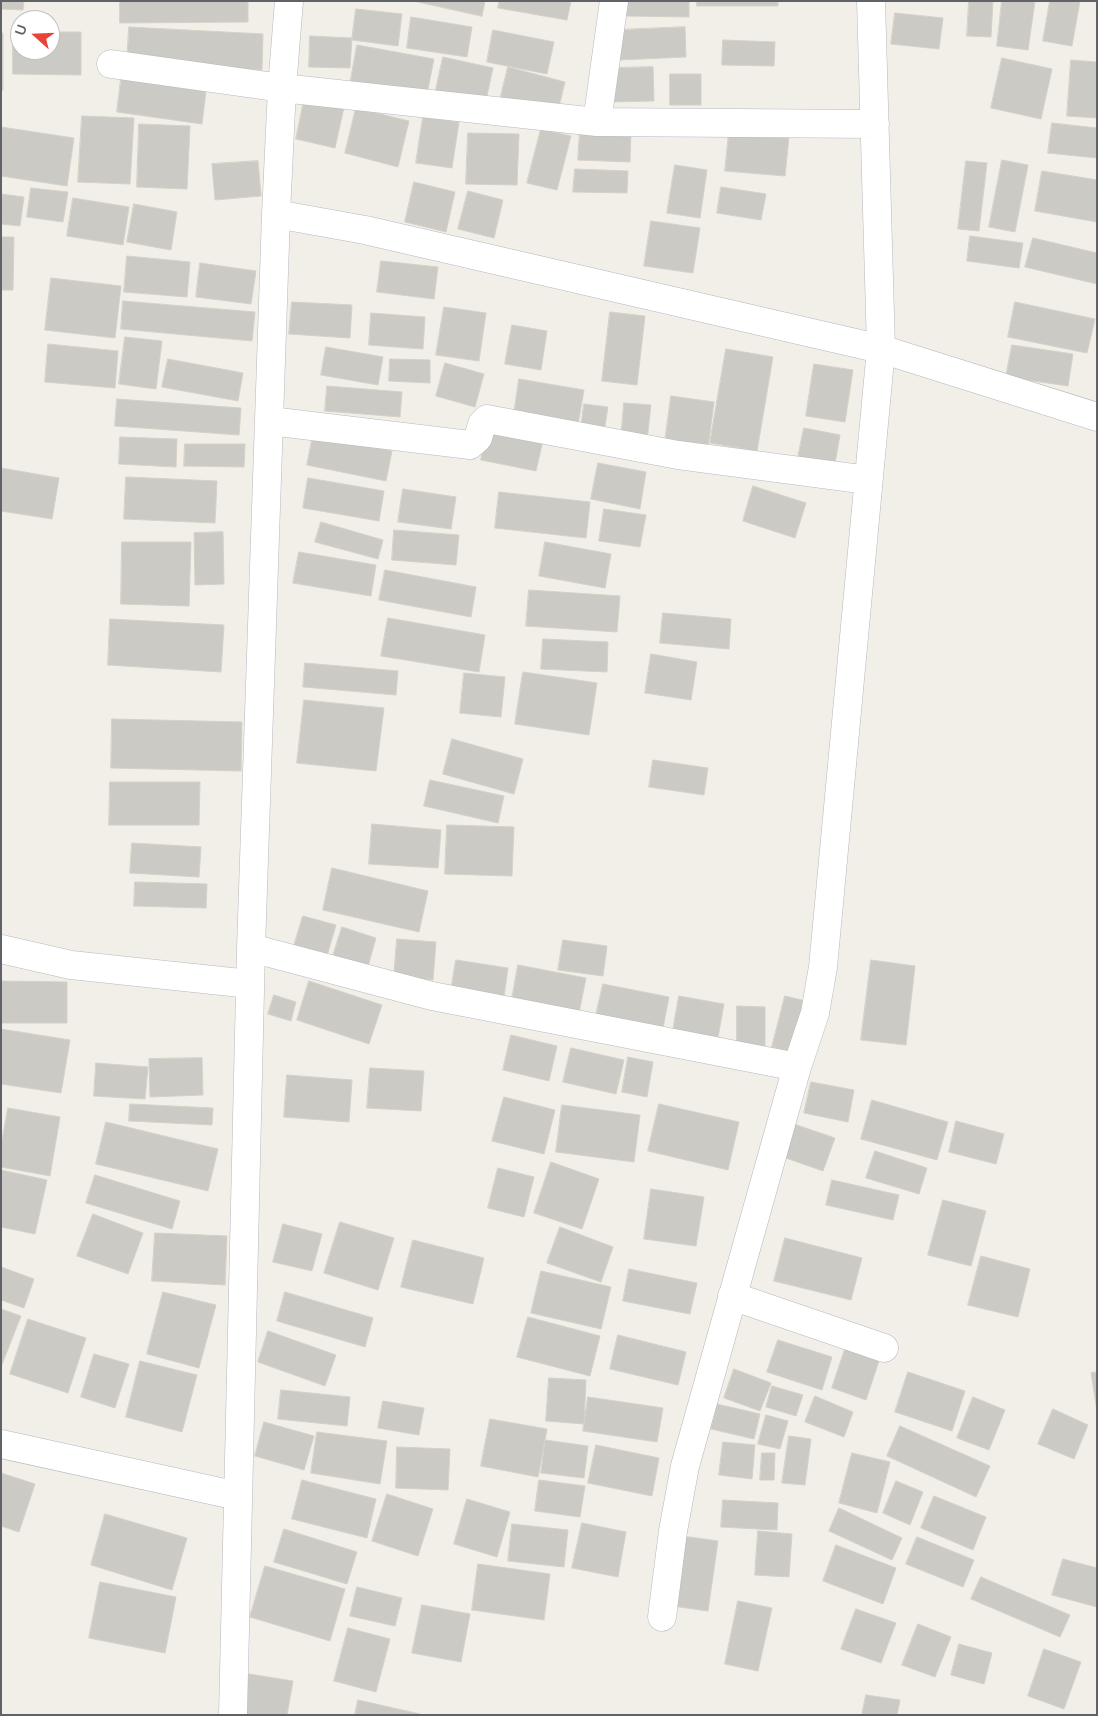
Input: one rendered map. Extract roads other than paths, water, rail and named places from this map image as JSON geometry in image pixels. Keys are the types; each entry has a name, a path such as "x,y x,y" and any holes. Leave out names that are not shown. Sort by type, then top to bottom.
{"street":[{"path":"233,1715 251,948 276,214 282,88 290,1"},
{"path":"597,122 614,1"},
{"path":"662,1617 673,1531 685,1466 797,1067 815,1013 823,967 881,349 871,1"},
{"path":"111,64 282,88 597,122 875,124"},
{"path":"276,214 365,230 881,349 1097,417"},
{"path":"270,421 470,445 478,438 482,424 487,419 678,456 868,480"},
{"path":"251,948 432,996 797,1067"},
{"path":"1,949 71,966 250,984"},
{"path":"732,1296 884,1348"},
{"path":"1,1444 238,1496"}]}
